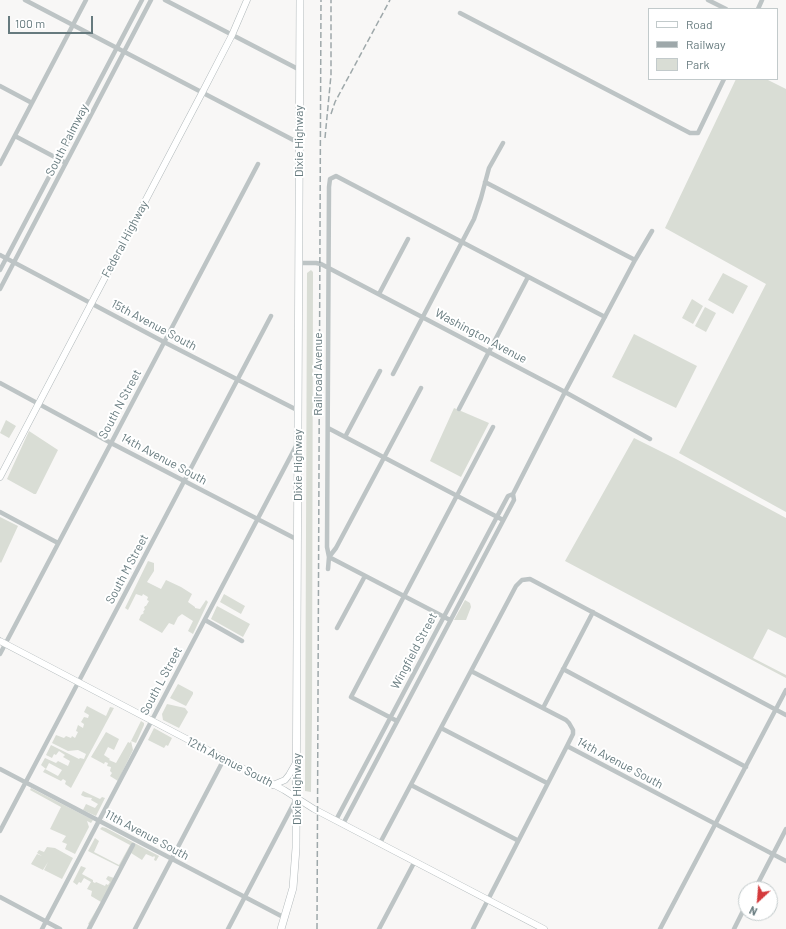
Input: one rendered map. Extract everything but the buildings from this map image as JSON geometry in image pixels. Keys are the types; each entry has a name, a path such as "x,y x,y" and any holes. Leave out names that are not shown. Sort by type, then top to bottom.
{"main road":[{"name":"Dixie Highway","path":"281,929 293,888 295,869 297,761 300,0"}],"street":[{"path":"25,0 116,49 299,143"},
{"path":"0,164 86,0"},
{"name":"South Palmway","path":"0,270 142,0"},
{"name":"South Palmway","path":"0,289 151,0"},
{"path":"165,0 300,70"},
{"name":"Federal Highway","path":"0,477 202,93 232,35 247,0"},
{"path":"708,0 724,8"},
{"path":"460,13 690,133 698,133 724,80"},
{"path":"0,86 32,103"},
{"path":"15,136 66,163"},
{"path":"393,374 478,211 489,168 503,142"},
{"name":"South N Street","path":"0,654 2,643 58,543 258,164"},
{"name":"Railroad Avenue","path":"328,568 328,268 330,179 336,176 462,242"},
{"path":"485,182 635,260"},
{"name":"Wingfield Street","path":"343,824 514,500 513,494 565,392 652,231"},
{"path":"379,294 408,239"},
{"path":"462,242 605,317"},
{"name":"15th Avenue South","path":"0,255 164,342 299,411"},
{"name":"Washington Avenue","path":"299,263 316,263 328,268 565,392 650,439"},
{"path":"459,408 528,277"},
{"name":"South M Street","path":"0,831 271,316"},
{"path":"345,437 380,371"},
{"name":"14th Avenue South","path":"0,383 111,443 298,540"},
{"path":"421,388 336,548 329,557 450,620"},
{"path":"397,721 351,697 493,426"},
{"path":"328,428 503,520"},
{"name":"South L Street","path":"42,929 298,443"},
{"name":"Wingfield Street","path":"336,820 497,516 508,496 513,494"},
{"path":"0,512 58,543"},
{"path":"337,628 365,576"},
{"path":"380,843 516,586 522,580 530,579 786,715"},
{"path":"543,708 593,612"},
{"path":"204,620 242,641"},
{"name":"12th Avenue South","path":"2,643 273,785 314,809 544,929"},
{"path":"563,669 746,766"},
{"name":"14th Avenue South","path":"471,671 566,720 572,726 573,734 567,746 786,861"},
{"path":"660,929 786,690"},
{"path":"404,692 411,695"},
{"path":"441,728 547,783"},
{"path":"472,929 567,746"},
{"path":"135,929 224,759"},
{"path":"273,785 284,780 297,761"},
{"name":"11th Avenue South","path":"0,769 285,918"},
{"path":"411,785 518,840"},
{"path":"228,929 296,798"},
{"path":"758,881 786,829"},
{"path":"89,929 133,845"},
{"path":"379,929 415,861"},
{"path":"0,898 60,929"}],"green space":[{"path":"736,80 768,80 786,89 786,512 679,453 766,284 665,228"},
{"path":"311,270 313,272 311,792 305,791 307,273"},
{"path":"723,273 748,286 733,314 708,300"},
{"path":"692,299 703,306 693,324 682,318"},
{"path":"705,307 716,313 706,332 695,326"},
{"path":"634,334 697,366 676,408 612,377"},
{"path":"454,408 489,423 461,477 430,461"},
{"path":"6,420 16,426 9,438 0,433"},
{"path":"29,431 58,450 36,494 7,479"},
{"path":"634,438 786,518 786,638 768,629 753,658 786,675 786,678 565,561"},
{"path":"0,517 18,526 1,563 0,562"},
{"path":"148,561 154,563 154,571 147,582 161,589 166,580 181,587 192,594 188,602 195,608 200,609 206,600 208,602 193,634 188,631 193,621 182,614 178,617 174,625 169,623 162,633 139,620 141,615 144,613 145,606 149,601 147,600 148,597 143,594 142,596 136,594 128,610 125,608"},
{"path":"224,594 245,606 241,614 220,602"},
{"path":"465,600 470,603 471,607 466,620 454,620"},
{"path":"217,606 250,624 243,637 211,619"},
{"path":"178,684 193,692 186,706 170,698"},
{"path":"167,704 185,708 188,712 179,728 163,720 162,714"},
{"path":"87,706 106,716 110,707 114,708 71,788 65,784 66,781 63,779 61,781 43,772 45,769 58,776 62,770 49,763 46,769 41,765 45,758 56,763 58,761 68,766 70,761 63,757 65,755 59,751 56,755 54,754 52,758 46,755 51,745 79,759 84,759 86,754 78,750 68,751 52,743 56,735 64,738 66,736 71,738 72,736 75,738 78,732 76,731 78,725 83,728 84,724 81,722 84,717 88,718 89,715 84,712"},
{"path":"141,721 144,725 136,743 131,741"},
{"path":"154,728 172,738 168,746 166,745 164,748 148,740"},
{"path":"106,732 119,739 114,750 108,747 104,755 110,759 109,760 116,763 128,742 130,743 131,741 133,750 118,781 110,776 112,773 110,771 111,767 107,766 108,763 105,762 104,764 91,757"},
{"path":"31,788 93,820 91,823 87,821 89,827 75,854 65,849 67,844 62,842 66,836 50,829 61,807 30,790"},
{"path":"83,791 100,799 102,797 105,798 96,816 83,810 86,804 95,808 98,804 91,800 92,798 81,795"},
{"path":"102,827 159,856 156,861 154,860 154,856 153,857 146,854 142,860 131,853 91,926 88,924 101,902 91,896 92,891 87,889 91,882 84,878 81,883 79,882 77,885 73,882 81,866 86,868 82,874 93,880 93,882 105,886 110,882 106,879 108,876 114,878 120,867 88,851 95,838 99,841 94,852 119,865 130,845 100,829"},
{"path":"47,847 55,848 73,858 62,879 44,870 48,862 43,870 31,864 37,854 42,856 37,853 39,850 44,852"}],"railway":[{"path":"317,929 321,0"},
{"path":"325,138 331,75 331,0"},
{"path":"331,114 335,102 390,0"}]}
